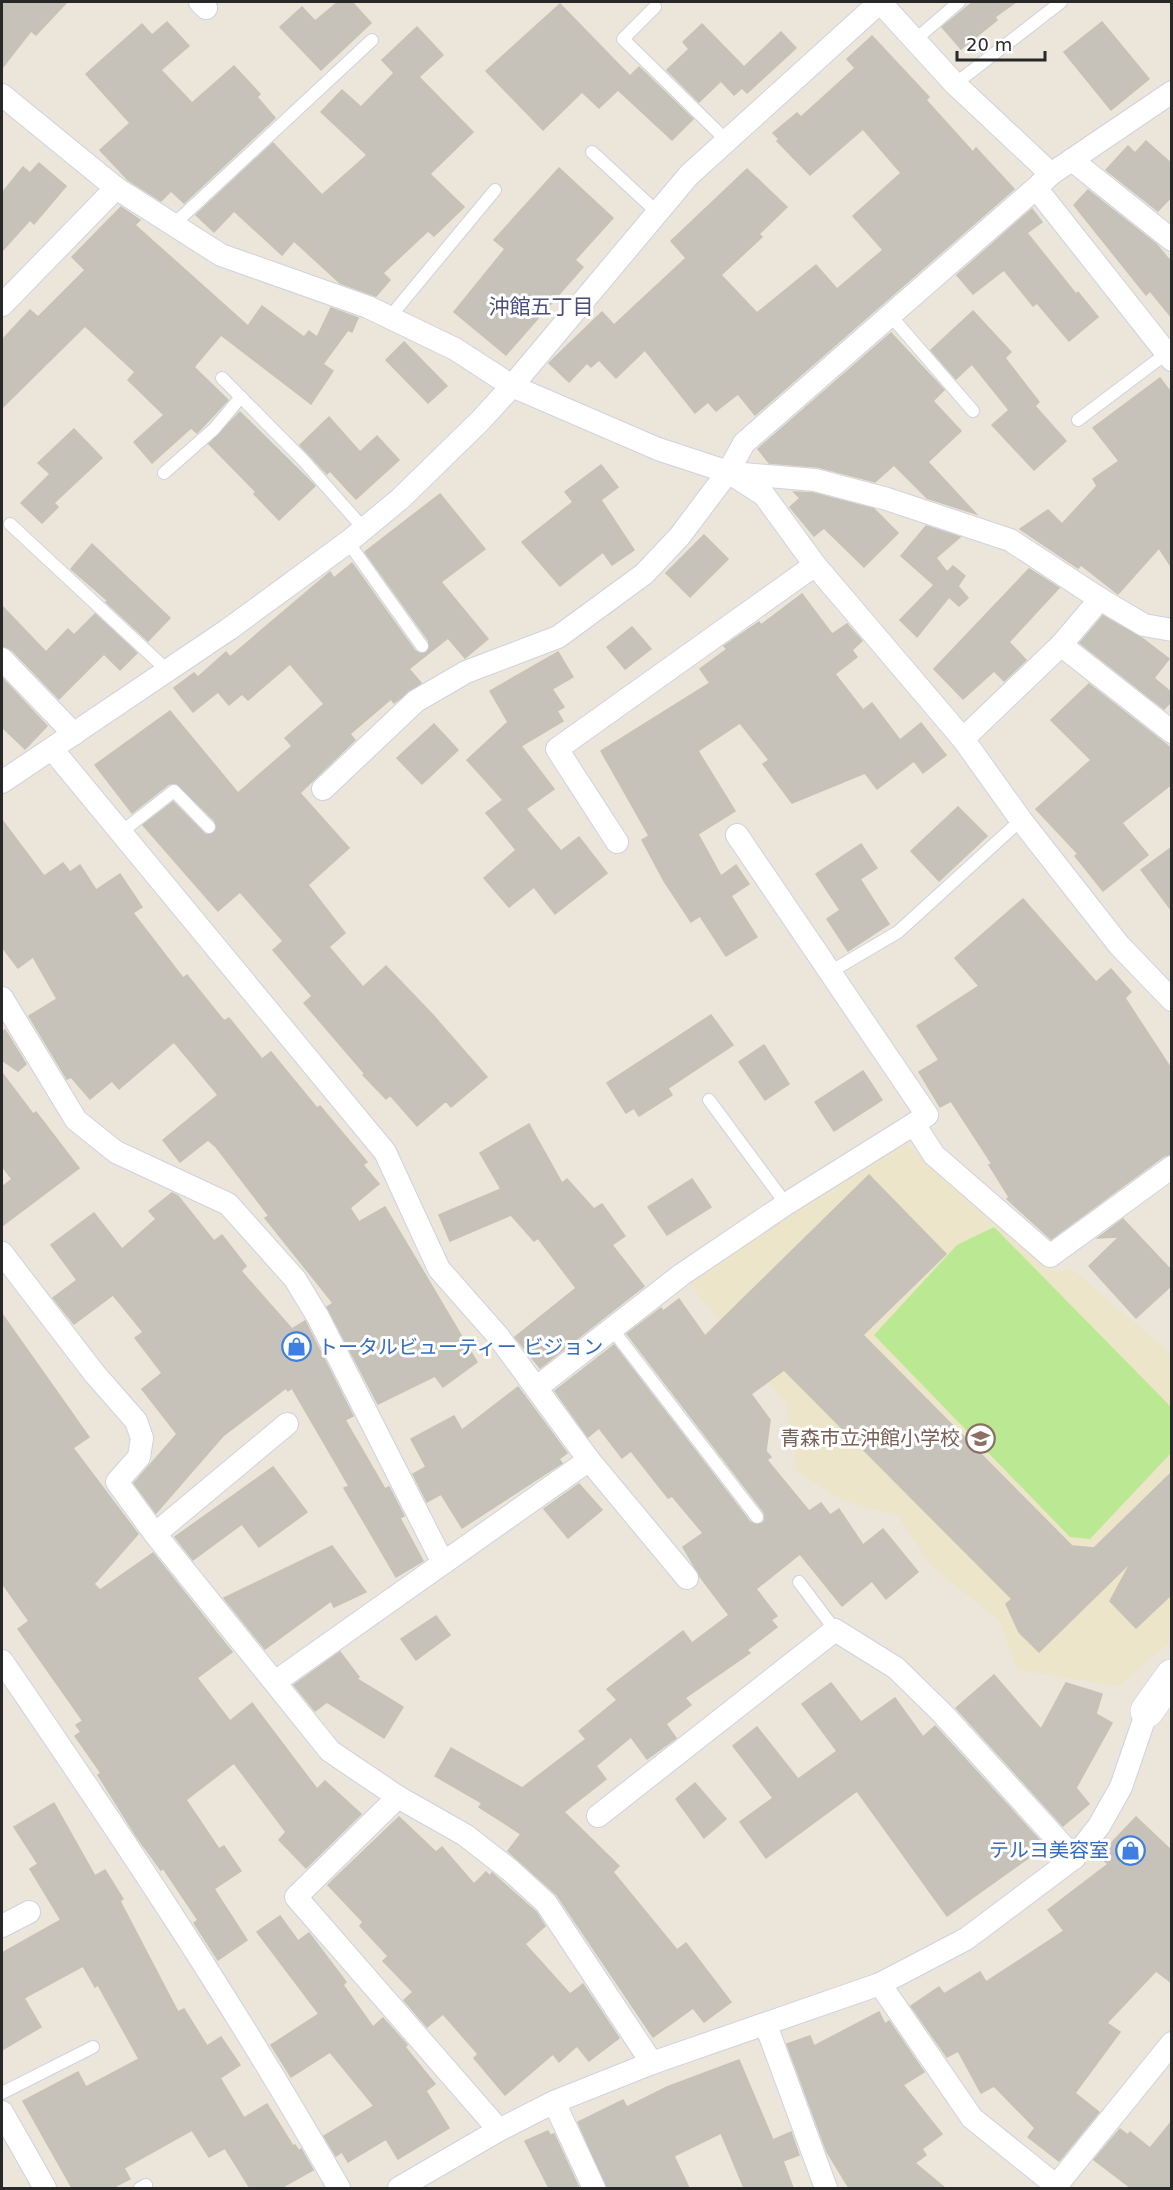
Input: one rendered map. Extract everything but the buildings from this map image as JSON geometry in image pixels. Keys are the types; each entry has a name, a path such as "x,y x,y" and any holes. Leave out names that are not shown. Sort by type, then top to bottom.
{"street":[{"path":"2,782 168,670 356,535 416,484 480,422 512,386 688,175 880,2 1044,181 1169,356"},
{"path":"323,789 416,701 466,672 558,637 644,574 679,537 728,472 744,443 1044,181 1172,92"},
{"path":"2,95 116,188 221,255 368,307 455,350 512,386 658,449 728,472 814,480 887,499 1010,540 1144,625 1172,630"},
{"path":"1072,160 1172,240"},
{"path":"2,305 116,188"},
{"path":"728,472 764,495 815,565 963,739 1021,820 1119,945 1172,1000"},
{"path":"617,842 557,749 815,565"},
{"path":"963,739 1061,645 1100,599"},
{"path":"1061,645 1172,732"},
{"path":"2,659 74,734"},
{"path":"52,749 385,1152 440,1269 498,1336 589,1460 687,1578"},
{"path":"537,1388 681,1275 786,1204 927,1115 737,835"},
{"path":"2,998 75,1120 116,1152 228,1204 295,1280 318,1317 443,1563"},
{"path":"914,1124 934,1155 1050,1256 1172,1167"},
{"path":"2,1253 94,1373 136,1421 142,1438 139,1457 117,1482 155,1534 330,1751 398,1797 465,1835 546,1902 652,2062"},
{"path":"155,1534 287,1424"},
{"path":"275,1682 589,1460"},
{"path":"598,1816 835,1630 896,1668 942,1713 1074,1858"},
{"path":"2,1661 113,1824 286,2094 339,2188"},
{"path":"399,2188 499,2130 554,2102 652,2062 766,2025 880,1984 966,1939 1074,1858 1099,1826 1121,1788 1147,1711 1172,1676"},
{"path":"398,1797 296,1897 499,2130"},
{"path":"2,1926 29,1912"},
{"path":"880,1984 972,2118 1057,2187 1172,2043"},
{"path":"766,2025 826,2188"},
{"path":"554,2102 594,2188"},
{"path":"2,2112 45,2188"}],"lane":[{"path":"915,40 959,2"},
{"path":"955,84 1061,2"},
{"path":"655,7 623,39 726,141"},
{"path":"173,225 372,40"},
{"path":"591,152 657,212"},
{"path":"388,318 495,190"},
{"path":"890,315 973,411"},
{"path":"1078,420 1169,356"},
{"path":"222,378 304,461 356,535 422,646"},
{"path":"164,473 214,429 241,398"},
{"path":"10,524 168,670"},
{"path":"120,832 174,791 209,827"},
{"path":"830,972 898,932 1021,820"},
{"path":"709,1100 786,1204"},
{"path":"612,1329 757,1517"},
{"path":"799,1582 835,1630"},
{"path":"2,2093 93,2047"}],"shaded area":[{"name":"青森市立沖館小学校","path":"902,1140 1054,1272 1073,1270 1171,1354 1171,1641 1119,1686 1018,1670 1000,1621 931,1566 898,1516 842,1500 796,1470 786,1405 689,1283"}],"green space":[{"path":"994,1227 1171,1407 1171,1453 1090,1539 1070,1537 874,1335 957,1245"}],"place":[{"name":"トータルビューティー ビジョン","path":"297,1347"},
{"name":"青森市立沖館小学校","path":"981,1438"},
{"name":"テルヨ美容室","path":"1130,1850"}],"district":[{"name":"沖館五丁目","path":"541,307"}]}
